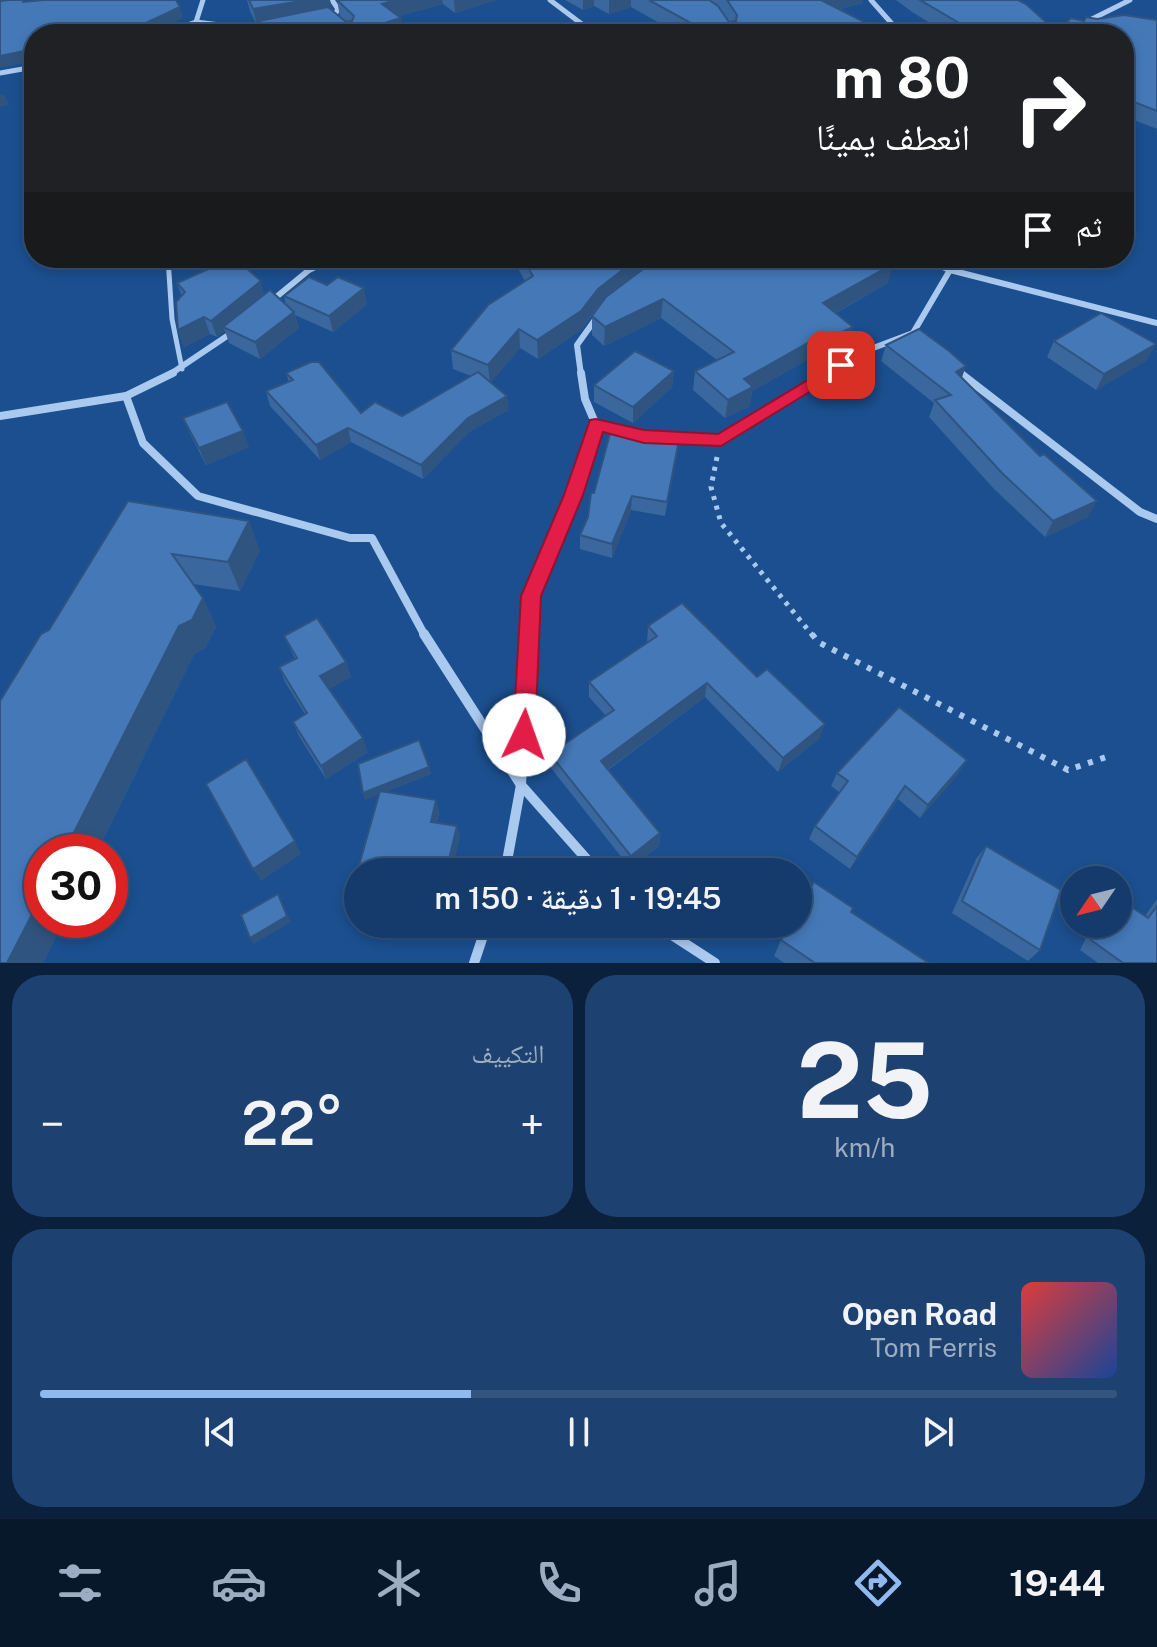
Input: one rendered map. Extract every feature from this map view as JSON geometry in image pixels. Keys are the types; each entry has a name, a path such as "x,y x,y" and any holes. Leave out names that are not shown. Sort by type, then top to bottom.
{"street":[{"path":"196,22 203,0"},
{"path":"319,21 333,18 338,9 332,0"},
{"path":"550,0 582,24"},
{"path":"871,0 892,24"},
{"path":"1083,21 1130,0"},
{"path":"333,18 340,24"},
{"path":"1092,19 1105,21"},
{"path":"190,24 209,24"},
{"path":"0,73 24,69"},
{"path":"264,307 313,268"},
{"path":"945,268 1157,323"},
{"path":"596,425 644,437 721,440 860,353 913,333 950,270"},
{"path":"508,858 521,785 531,596 574,495 596,425 585,399 577,345 601,312"},
{"path":"0,416 126,396 182,369 241,325"},
{"path":"913,333 924,342"},
{"path":"946,362 979,391 1140,512 1157,519"},
{"path":"126,396 143,443 198,496 350,538 372,538 434,653 521,785 586,858"},
{"path":"474,963 482,938"},
{"path":"677,938 715,963"}],"lane":[{"path":"169,268 172,319 182,369"}],"path":[{"path":"721,440 711,487 721,523 818,642 1068,770 1112,755"}],"building":[{"path":"176,0 180,7 144,24 24,24 24,51 0,56 0,1"},
{"path":"249,0 307,0 253,9"},
{"path":"337,0 396,0 382,4 401,18 381,24 261,24 259,21 328,7 346,22 352,21 354,16"},
{"path":"649,0 709,0 718,6 729,22 736,21 737,15 727,0 821,0 868,24 682,24 689,22"},
{"path":"920,0 1018,0 1048,24 961,24"},
{"path":"1124,15 1157,20 1157,111 1134,102 1134,24 1048,24 1066,23 1071,18 1084,21 1086,17 1097,19"},
{"path":"211,268 246,268 261,281 211,321 204,317 178,330 176,302 185,292 177,283"},
{"path":"528,268 625,268 598,289 581,311 537,340 519,329 488,365 451,350 488,305 533,276"},
{"path":"644,268 886,268 823,303 853,327 824,340 820,336 744,379 753,387 728,400 695,371 734,352 663,299 605,327 592,316 606,297"},
{"path":"309,277 327,285 338,277 364,288 329,316 284,296"},
{"path":"270,290 294,312 255,342 223,327"},
{"path":"1101,313 1156,344 1104,374 1054,341"},
{"path":"919,329 966,366 956,372 1040,456 1044,454 1097,501 1053,521 1002,473 935,400 951,395 886,345"},
{"path":"635,351 674,371 633,407 594,385"},
{"path":"311,362 319,362 361,413 375,402 402,416 478,372 507,396 468,418 421,465 348,428 316,445 266,391 293,380 286,373"},
{"path":"227,402 243,431 199,448 183,418"},
{"path":"611,430 679,440 667,502 632,496 612,544 580,535 588,517 591,493 594,493"},
{"path":"128,501 249,521 228,562 172,554 203,598 192,620 179,626 73,834 24,834 24,930 7,963 0,963 0,701 41,634 49,630"},
{"path":"682,603 757,677 767,669 825,724 783,758 707,683 601,761 660,833 631,856 550,754 614,710 589,682 657,636 648,626"},
{"path":"317,618 346,662 320,676 363,738 321,766 293,722 307,713 279,667 297,658 284,636"},
{"path":"899,707 967,760 928,805 905,786 857,857 815,826 848,781 837,773"},
{"path":"419,740 429,767 363,793 358,764"},
{"path":"246,759 295,841 253,869 206,784"},
{"path":"380,791 436,800 431,822 457,826 449,858 361,858"},
{"path":"986,846 1060,889 1040,950 962,901"},
{"path":"814,882 853,908 851,912 929,963 815,963 781,940 812,938"},
{"path":"278,894 287,916 250,938 241,915"},
{"path":"1157,906 1157,963 1123,963 1091,940 1132,938 1132,907 1148,918"}],"route":[{"path":"524,735 531,596 574,495 596,425 644,437 721,440 841,365"}]}
